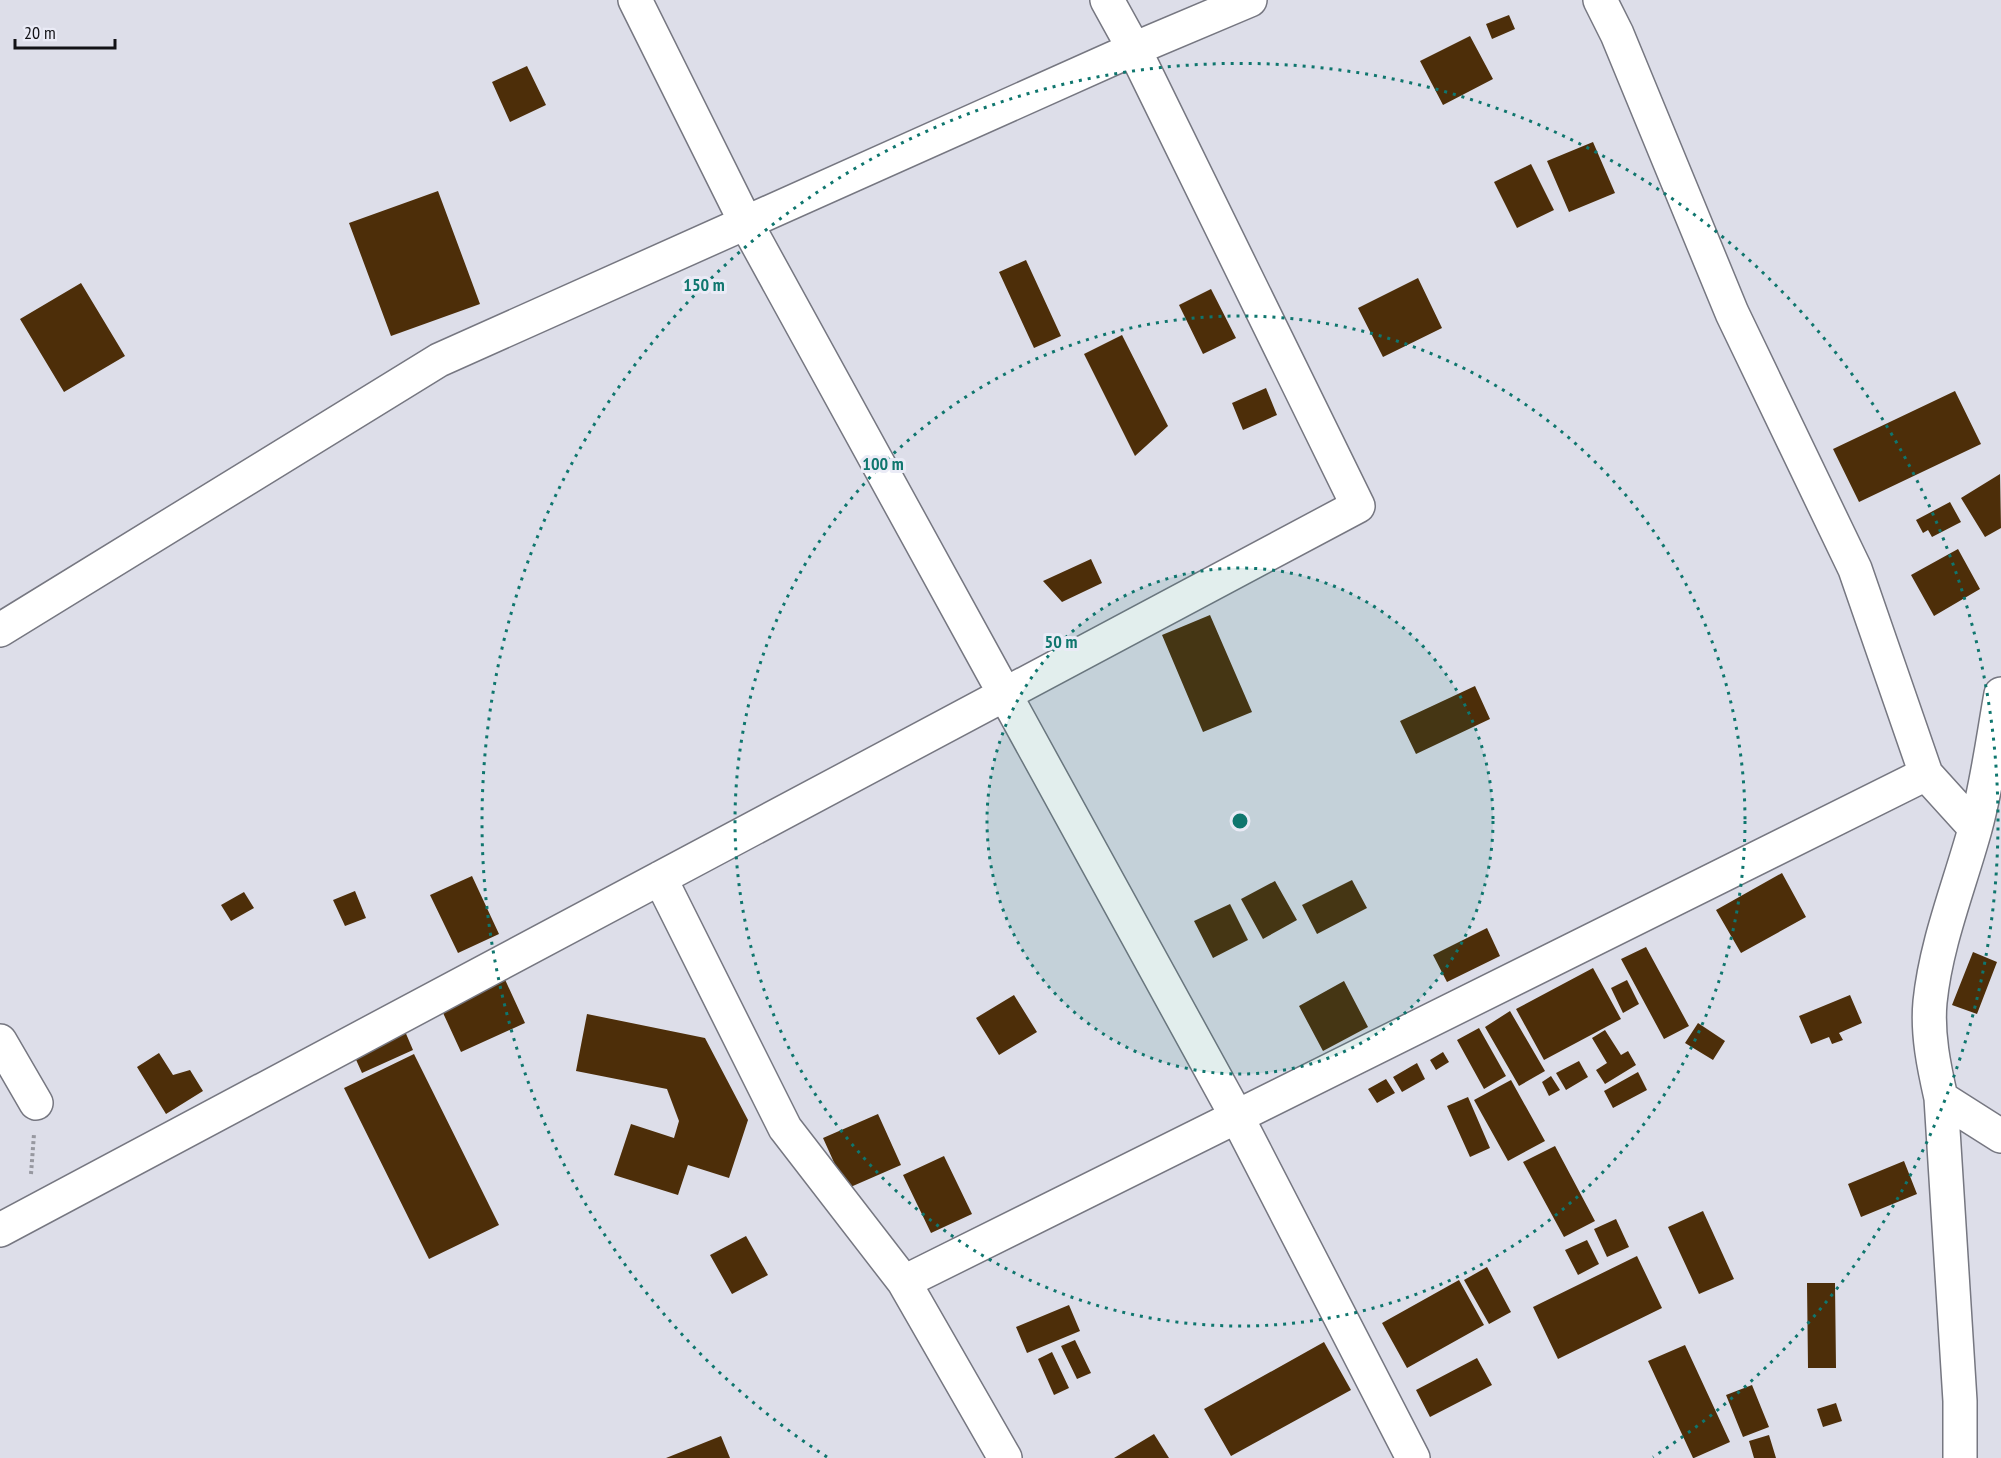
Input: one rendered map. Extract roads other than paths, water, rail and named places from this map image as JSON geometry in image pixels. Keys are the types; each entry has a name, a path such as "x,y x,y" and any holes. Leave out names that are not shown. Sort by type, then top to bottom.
{"street":[{"path":"635,0 746,223 1237,1117 1413,1458"},
{"path":"0,1230 1358,506 1134,49 1107,0"},
{"path":"0,630 439,360 1134,49 1250,0"},
{"path":"1607,3 1617,34 1732,313 1855,569 1926,774 1975,828"},
{"path":"1960,1458 1960,1401 1941,1098 1932,1053 1930,1004 1939,952 1975,828 2001,694"},
{"path":"904,1282 1926,774"},
{"path":"660,878 785,1128 904,1282 1005,1458"},
{"path":"0,1041 36,1103"},
{"path":"1941,1098 2001,1136"}]}
